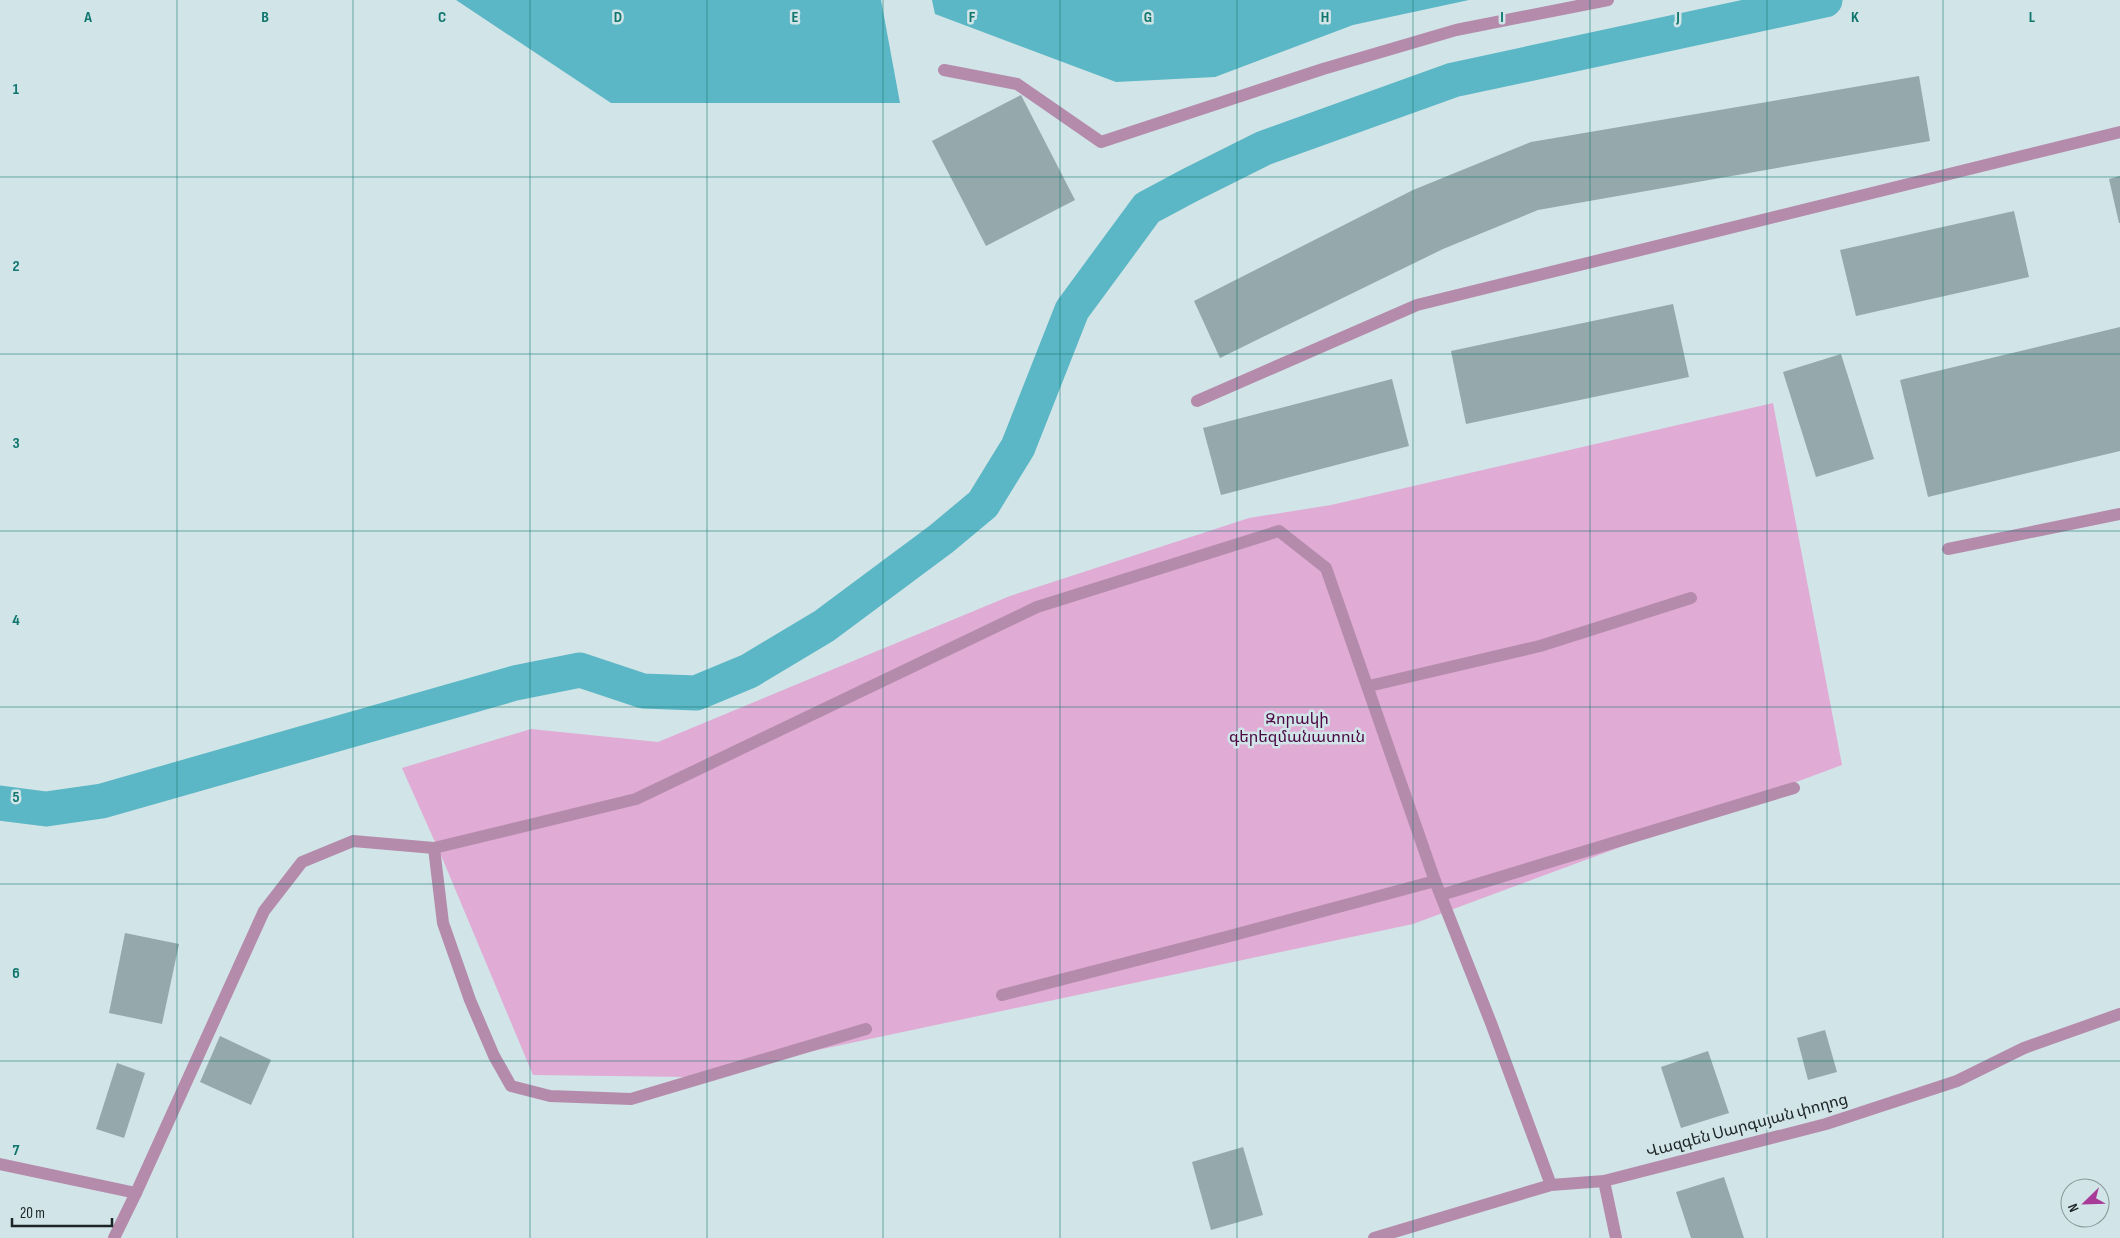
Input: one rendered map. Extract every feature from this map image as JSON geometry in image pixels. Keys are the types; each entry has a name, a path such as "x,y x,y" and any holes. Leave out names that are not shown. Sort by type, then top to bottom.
{"street":[{"path":"944,70 1017,84 1101,142 1322,69 1456,30 1608,0"},
{"path":"1197,401 1416,305 2120,132"},
{"path":"1948,549 2120,514"},
{"path":"114,1238 264,911 302,862 353,841 434,848 636,799 1037,607 1279,532 1326,568 1369,686 1435,881 1492,1023 1551,1185"},
{"path":"1369,686 1540,646 1691,598"},
{"path":"1441,895 1794,788"},
{"path":"434,848 444,923 470,1000 494,1056 511,1086 550,1096 631,1099 866,1029"},
{"path":"1002,994 1435,881"},
{"name":"Վազգեն Սարգսյան փողոց","path":"1374,1238 1551,1185 1604,1180 1835,1120 1957,1081 2024,1048 2120,1014"},
{"path":"0,1164 136,1193"},
{"path":"1604,1180 1616,1238"}],"green space":[{"name":"Զորակի գերեզմանատուն","path":"1773,403 1842,765 1413,924 690,1077 533,1075 443,860 402,768 531,729 658,742 1010,596 1249,518 1331,505"}],"water":[{"path":"456,0 881,0 900,103 611,103"},
{"path":"932,0 1469,0 1353,25 1215,77 1116,82 935,14"}],"building":[{"path":"1919,76 1930,141 1538,210 1443,249 1220,358 1194,301 1413,190 1531,142"},
{"path":"1021,95 1075,200 986,246 932,141"},
{"path":"2120,176 2120,223 2119,223 2109,179"},
{"path":"2014,211 2029,277 1856,316 1840,250"},
{"path":"1673,304 1689,377 1466,424 1451,351"},
{"path":"2120,327 2120,451 1928,497 1900,380"},
{"path":"1841,354 1874,459 1816,477 1783,372"},
{"path":"1392,379 1409,446 1221,495 1203,428"},
{"path":"125,933 179,944 162,1024 109,1013"},
{"path":"1825,1030 1837,1072 1808,1080 1797,1038"},
{"path":"220,1036 271,1060 251,1105 200,1082"},
{"path":"1708,1051 1729,1113 1681,1128 1661,1067"},
{"path":"117,1063 145,1073 124,1138 96,1129"},
{"path":"1243,1147 1263,1215 1211,1230 1192,1162"},
{"path":"1724,1177 1744,1238 1691,1238 1676,1192"}],"waterway":[{"path":"0,803 46,809 102,801 515,683 580,670 643,691 696,693 749,671 824,626 941,539 983,504 1018,447 1072,310 1147,208 1264,148 1453,80 1825,0"}]}
